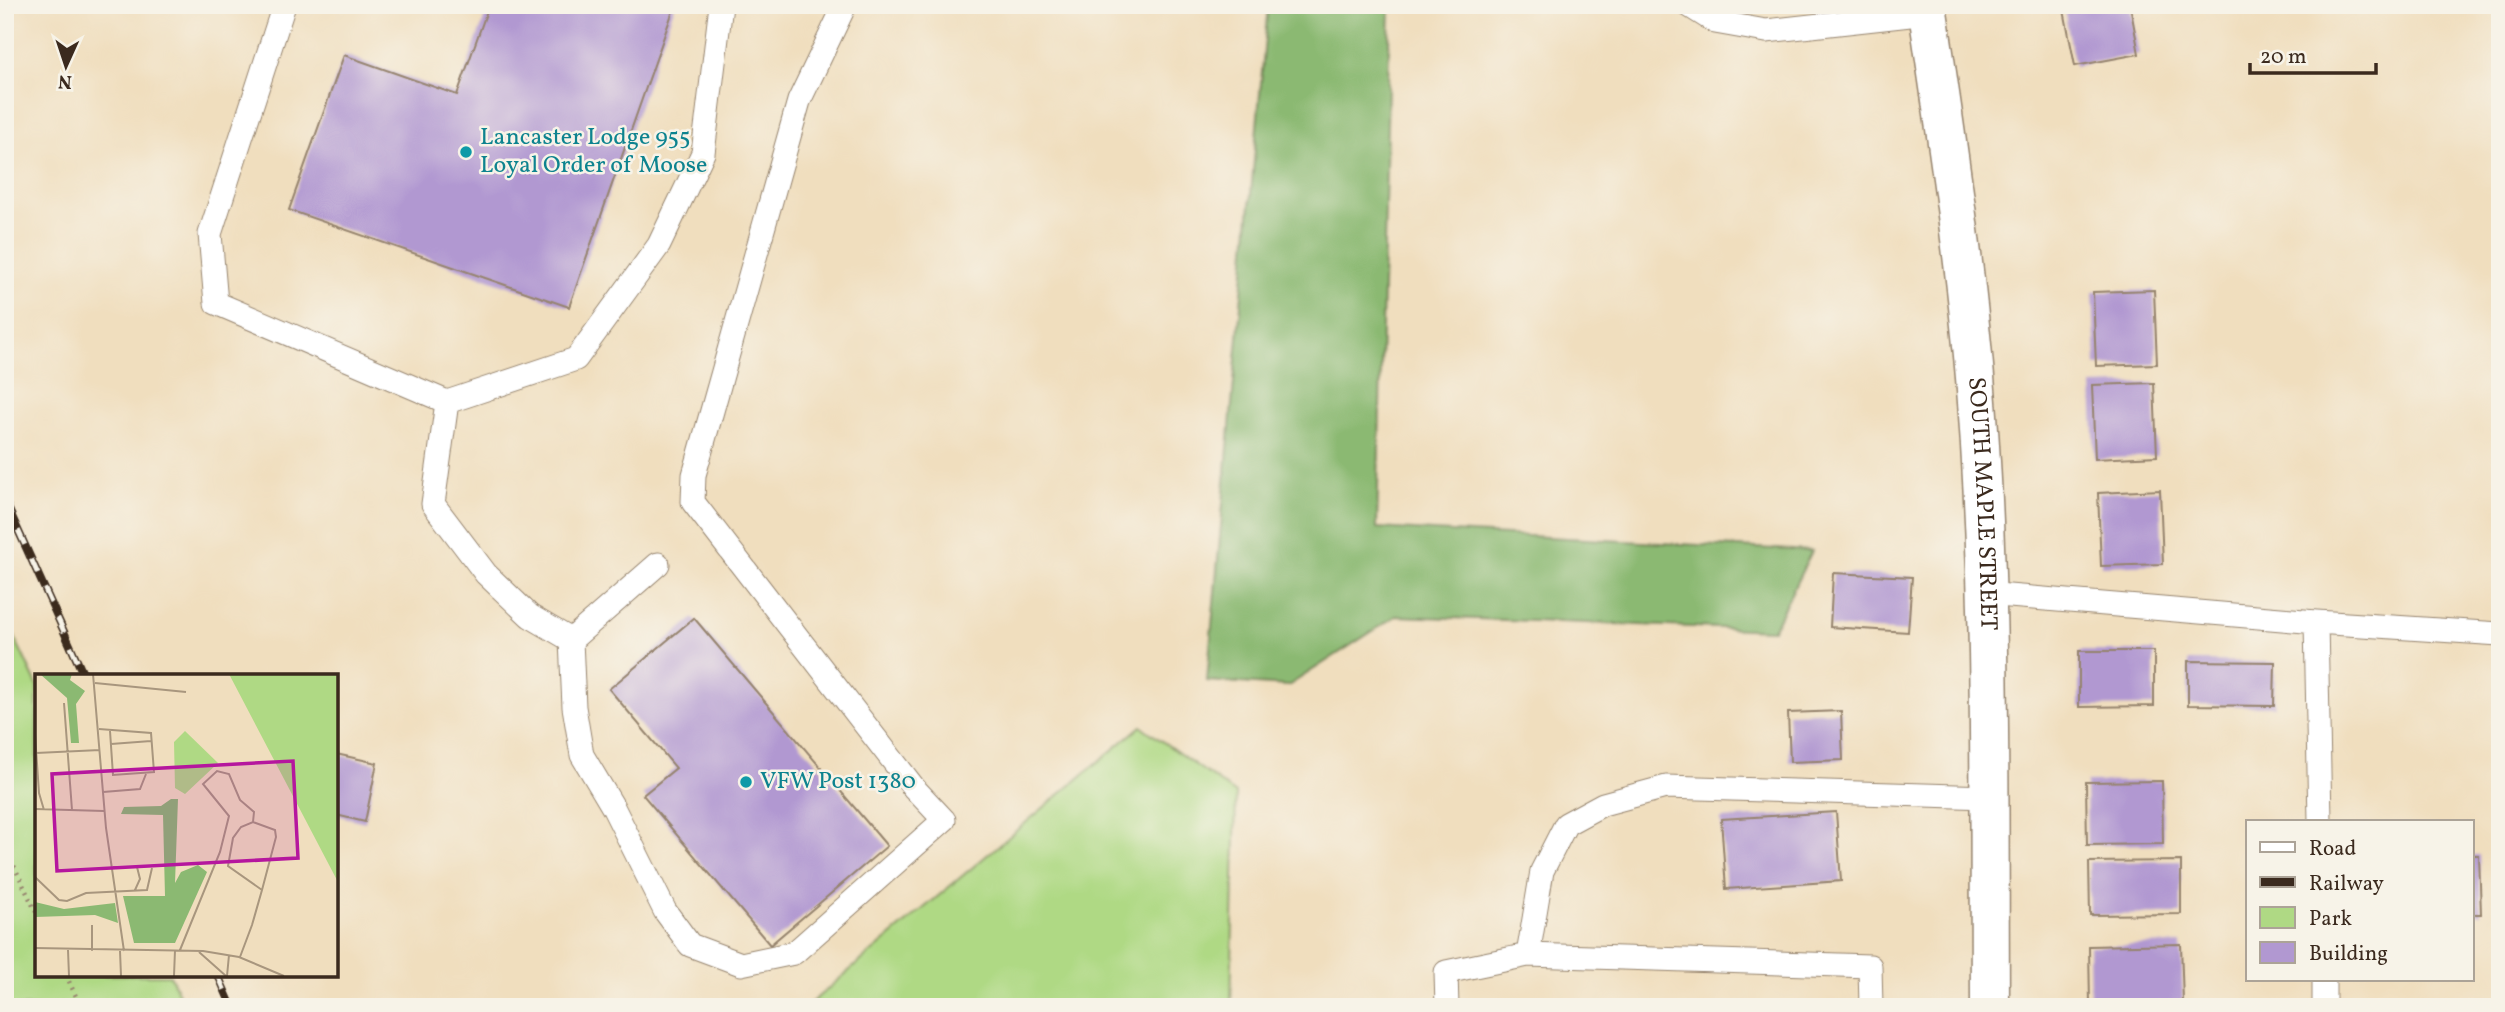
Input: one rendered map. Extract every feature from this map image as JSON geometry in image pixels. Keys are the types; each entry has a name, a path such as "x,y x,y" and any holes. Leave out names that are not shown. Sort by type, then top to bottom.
{"street":[{"name":"SOUTH MAPLE STREET","path":"1927,9 1959,227 1978,415 1988,666 1990,1007"}],"lane":[{"path":"284,5 210,234 216,303 447,402 576,359 659,245 704,153 722,5"},
{"path":"571,640 574,707 582,755 613,807 665,911 690,945 741,964 794,953 944,820 914,788 693,502 694,475 799,101 845,5"},
{"path":"1688,5 1715,22 1766,32 1927,9"},
{"path":"447,402 433,504 486,574 530,616 571,640"},
{"path":"571,640 657,564"},
{"path":"1985,594 2316,622 2500,634"},
{"path":"2316,622 2320,820"},
{"path":"1528,955 1542,871 1566,824 1603,804 1667,787 1989,797"},
{"path":"1447,1007 1446,972 1528,955 1870,966 1871,1007"},
{"path":"2324,981 2324,1007"}],"path":[{"path":"5,847 35,910"},
{"path":"67,977 81,1007"}],"green space":[{"path":"1268,5 1390,5 1377,528 1812,551 1773,630 1396,616 1288,686 1207,681"},
{"path":"5,617 35,681 35,977 171,977 185,1007 5,1007"},
{"path":"1141,726 1236,794 1231,1007 806,1007"}],"building":[{"name":"Lancaster Lodge 955 Loyal Order of Moose","path":"489,5 675,5 569,307 289,210 344,55 457,95"},
{"path":"2063,5 2130,5 2139,54 2075,66"},
{"path":"2154,290 2157,364 2096,366 2093,292"},
{"path":"2154,383 2157,456 2095,459 2092,385"},
{"path":"2160,490 2163,564 2101,566 2098,493"},
{"path":"1833,573 1912,577 1908,632 1830,627"},
{"name":"VFW Post 1380","path":"694,618 887,846 770,945 643,795 676,768 609,689"},
{"path":"2079,651 2154,651 2154,706 2079,707"},
{"path":"2188,661 2275,662 2274,706 2188,705"},
{"path":"2495,688 2500,688 2500,756 2496,756"},
{"path":"1841,711 1843,760 1790,762 1788,713"},
{"path":"338,754 377,763 365,822 338,815"},
{"path":"2162,781 2163,844 2087,845 2086,782"},
{"path":"1836,812 1841,881 1726,889 1721,819"},
{"path":"2474,855 2479,855 2481,914 2474,914"},
{"path":"2181,861 2181,914 2090,915 2089,862"},
{"path":"2181,944 2183,1002 2090,1005 2089,946"}],"railway":[{"path":"5,501 83,674"},
{"path":"219,977 232,1007"}],"place":[{"name":"Lancaster Lodge 955 Loyal Order of Moose","path":"466,152"},
{"name":"VFW Post 1380","path":"746,782"}]}
